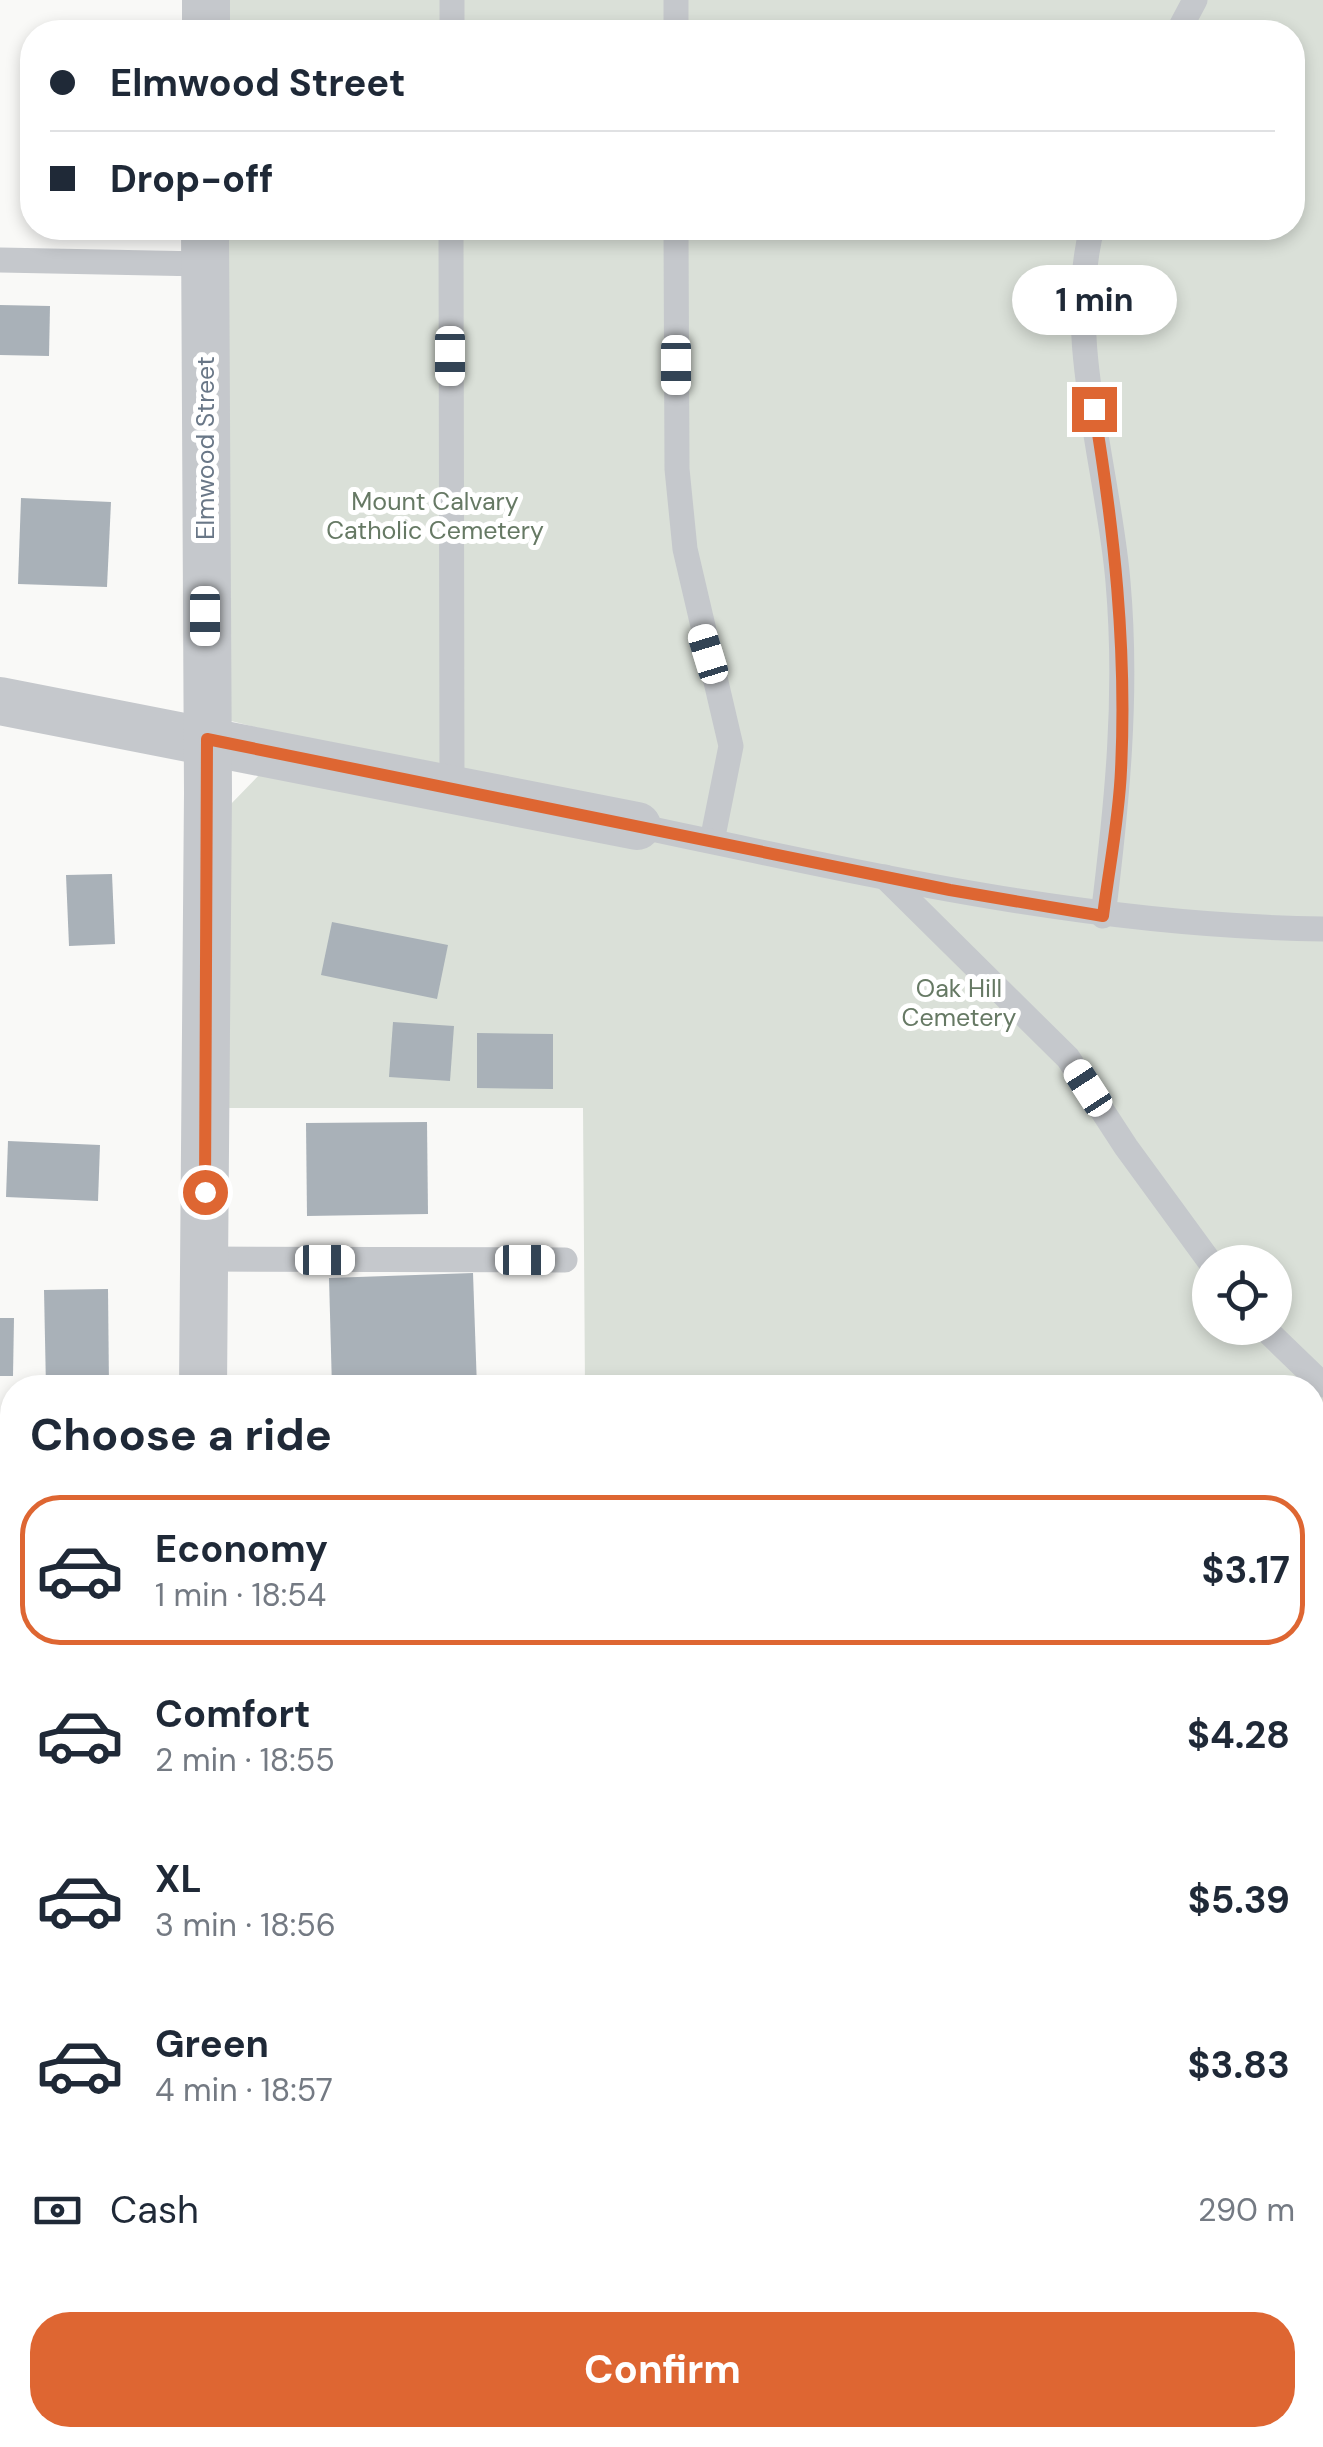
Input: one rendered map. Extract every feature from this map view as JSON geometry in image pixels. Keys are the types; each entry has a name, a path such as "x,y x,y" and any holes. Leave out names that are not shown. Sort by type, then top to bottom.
{"street":[{"name":"Elmwood Street","path":"204,246 204,1375"},
{"path":"0,700 637,826"}],"lane":[{"path":"450,240 452,788"},
{"path":"676,240 677,469 683,533 700,626 731,746 712,841"},
{"path":"1091,240 1086,344 1110,502 1122,668 1121,773 1103,916"},
{"path":"0,260 204,246"},
{"path":"637,826 1103,916 1218,928 1323,928"},
{"path":"884,876 1068,1058 1126,1147 1198,1245"},
{"path":"205,1260 565,1260"},
{"path":"1282,1345 1313,1375"}],"green space":[{"name":"Oak Hill Cemetery","path":"221,0 1323,0 1323,1375 585,1375 583,1108 223,1108 229,806 260,774 282,734 231,721 220,240 1305,240 1305,20 221,20"}],"building":[{"path":"0,305 50,306 49,356 0,355"},
{"path":"21,498 111,502 107,587 18,584"},
{"path":"112,874 115,944 69,946 66,875"},
{"path":"332,922 448,945 437,999 321,975"},
{"path":"393,1022 454,1026 450,1081 389,1077"},
{"path":"477,1033 553,1034 553,1089 477,1088"},
{"path":"427,1122 428,1214 307,1216 306,1123"},
{"path":"8,1141 100,1145 98,1201 6,1197"},
{"path":"473,1273 477,1375 332,1375 329,1278"},
{"path":"108,1289 109,1375 46,1375 44,1290"},
{"path":"0,1318 14,1318 13,1375 0,1375"}],"route":[{"path":"205,1192 207,739 950,890 1103,916 1121,773 1122,668 1110,502 1094,409"}],"park label":[{"name":"Mount Calvary Catholic Cemetery","path":"435,516"}]}
